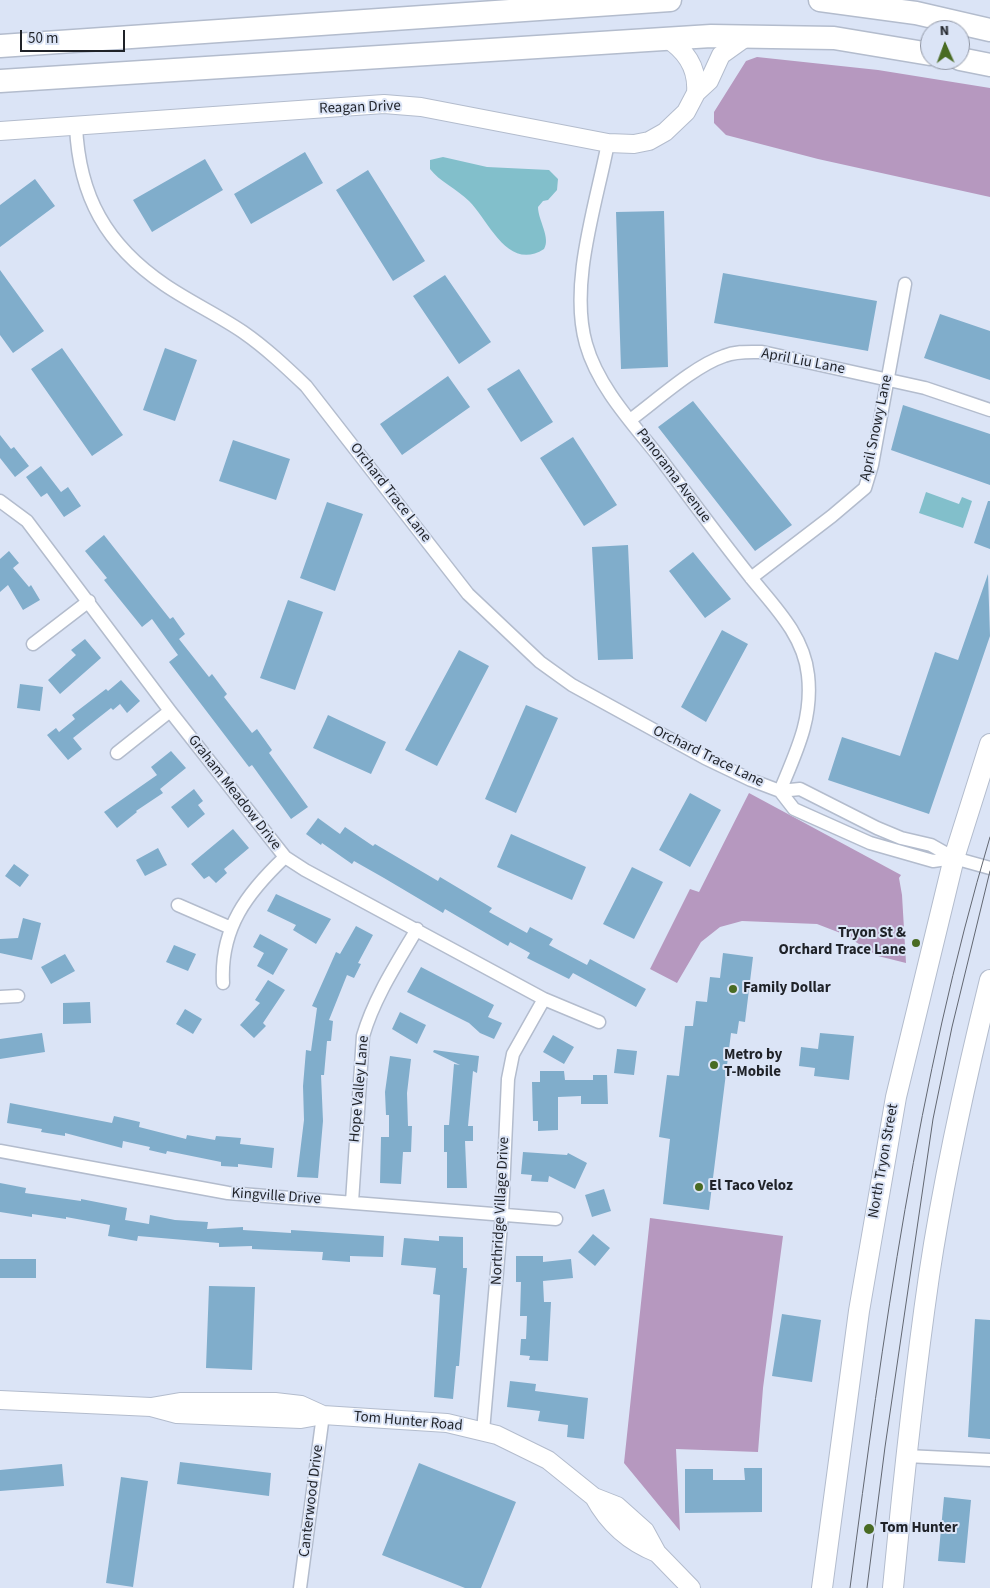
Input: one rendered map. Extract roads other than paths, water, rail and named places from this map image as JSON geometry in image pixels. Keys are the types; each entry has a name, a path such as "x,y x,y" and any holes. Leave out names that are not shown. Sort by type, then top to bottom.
{"highway":[{"path":"0,46 670,0"},
{"path":"820,0 916,13 990,30"},
{"path":"0,81 666,38 749,35 834,38 920,52"},
{"path":"970,61 990,65"}],"main road":[{"name":"North Tryon Street","path":"822,1588 859,1311 874,1217 903,1061 954,858 990,744"},
{"path":"893,1588 906,1456 929,1276 946,1179 990,980"},
{"path":"814,1588 826,1561"}],"street":[{"name":"Reagan Drive","path":"0,131 384,104 421,107 608,143 634,144 649,141 665,132 686,112 696,93 709,81 721,55 749,35"},
{"path":"666,38 679,46 690,61 697,81 696,93"},
{"name":"Orchard Trace Lane","path":"76,126 81,173 89,197 105,227 122,249 143,269 166,286 244,333 277,358 306,386 468,594 540,662 589,695 705,758 780,791 794,809 870,843 933,861 954,858"},
{"name":"Panorama Avenue","path":"608,143 580,286 580,316 587,346 596,369 630,420 787,622 800,646 808,673 809,699 805,728 780,791"},
{"name":"April Snowy Lane","path":"751,578 832,516 865,488 872,465 905,284"},
{"name":"April Liu Lane","path":"630,420 705,365 724,355 743,352 762,352 887,379 925,388 990,410"},
{"name":"Graham Meadow Drive","path":"0,501 27,521 170,711 285,857 305,870 544,999 599,1022"},
{"path":"33,644 89,601"},
{"path":"117,753 170,711"},
{"name":"Orchard Trace Lane","path":"780,791 800,789 901,838 931,845 954,858 990,868"},
{"path":"223,983 224,951 231,928 251,892 285,857"},
{"path":"178,906 231,928"},
{"name":"Hope Valley Lane","path":"352,1202 364,1036 367,1023 417,929"},
{"path":"0,997 18,996"},
{"name":"Northridge Village Drive","path":"483,1431 502,1214 510,1065 519,1040 544,999"},
{"name":"Kingville Drive","path":"0,1152 228,1193 556,1219"},
{"name":"Tom Hunter Road","path":"0,1400 151,1406 178,1414 301,1419 323,1415 447,1423 483,1431 497,1435 548,1460 594,1497 604,1516 636,1545 657,1553 691,1588"},
{"name":"Canterwood Drive","path":"300,1588 323,1415"},
{"path":"906,1456 990,1460"}],"water":[{"path":"443,157 487,167 549,170 558,179 557,190 538,207 546,240 544,249 531,254 520,254 500,241 469,201 430,169 430,160"},
{"path":"926,492 959,504 962,497 972,501 963,528 919,513"}],"tram line":[{"path":"850,1588 890,1304 922,1116 964,929 990,837"},
{"path":"867,1588 885,1447 933,1119 952,1027 990,871"}],"place":[{"name":"Tryon St & Orchard Trace Lane","path":"916,943"},
{"name":"Family Dollar","path":"733,989"},
{"name":"Metro by T-Mobile","path":"714,1065"},
{"name":"El Taco Veloz","path":"699,1187"},
{"name":"Tom Hunter","path":"869,1529"}]}
